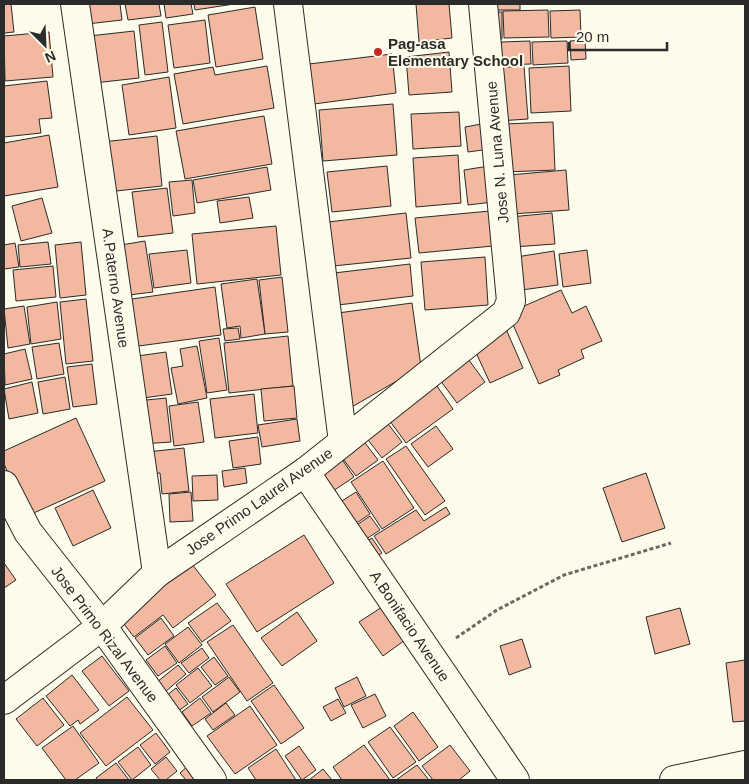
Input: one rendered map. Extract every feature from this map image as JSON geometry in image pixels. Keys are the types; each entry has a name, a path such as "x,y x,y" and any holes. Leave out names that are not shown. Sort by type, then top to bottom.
{"street":[{"name":"A.Paterno Avenue","path":"75,4 156,573"},
{"path":"288,4 343,442"},
{"name":"Jose N. Luna Avenue","path":"483,4 511,301"},
{"name":"Jose Primo Laurel Avenue","path":"4,700 102,626 156,573 305,472 495,323 506,313 511,301"},
{"name":"A.Bonifacio Avenue","path":"305,472 515,780"},
{"name":"Jose Primo Rizal Avenue","path":"4,485 28,532 102,626 212,780"},
{"path":"674,780 745,765"}],"path":[{"path":"430,655 497,610 564,575 671,543"}],"building":[{"path":"4,4 11,4 14,32 4,33"},
{"path":"85,4 120,4 122,20 87,24"},
{"path":"125,4 159,4 161,16 128,20"},
{"path":"164,4 191,4 193,14 166,18"},
{"path":"194,4 234,4 195,10"},
{"path":"416,4 449,4 452,38 419,42"},
{"path":"490,4 520,4 520,10 490,10"},
{"path":"255,7 263,59 216,67 208,15"},
{"path":"548,10 549,37 504,38 503,11"},
{"path":"580,10 581,37 551,38 550,11"},
{"path":"488,12 502,12 502,39 489,39"},
{"path":"205,20 210,63 174,68 168,25"},
{"path":"162,22 168,72 145,75 139,25"},
{"path":"134,31 139,78 94,83 89,36"},
{"path":"49,32 53,77 5,81 4,36"},
{"path":"585,40 586,59 571,60 570,41"},
{"path":"530,41 531,64 501,65 501,42"},
{"path":"567,41 568,63 533,65 532,42"},
{"path":"449,52 452,92 409,95 406,57"},
{"path":"392,54 396,93 314,104 309,64"},
{"path":"267,66 274,108 183,124 174,74 213,67 215,75"},
{"path":"524,66 528,119 498,121 494,68"},
{"path":"569,66 571,111 531,113 529,68"},
{"path":"169,77 176,128 129,135 122,85"},
{"path":"47,81 52,118 39,119 41,133 4,137 4,86"},
{"path":"393,104 397,155 323,161 319,110"},
{"path":"459,112 461,146 413,149 411,114"},
{"path":"264,116 272,164 185,179 176,131"},
{"path":"553,122 555,170 506,172 504,124"},
{"path":"487,123 490,149 468,152 465,127"},
{"path":"49,135 58,187 4,196 4,143"},
{"path":"157,136 162,186 107,192 102,142"},
{"path":"458,155 461,203 416,207 413,158"},
{"path":"387,166 391,206 332,212 327,172"},
{"path":"489,166 493,202 468,205 464,170"},
{"path":"267,167 271,190 197,203 193,180"},
{"path":"566,170 569,210 512,214 509,175"},
{"path":"192,180 195,213 173,216 169,182"},
{"path":"167,188 173,233 138,237 132,192"},
{"path":"249,197 253,218 220,223 217,201"},
{"path":"42,198 52,233 21,241 12,206"},
{"path":"490,211 493,246 419,253 415,218"},
{"path":"406,213 411,258 333,266 328,222"},
{"path":"552,213 555,244 513,247 510,217"},
{"path":"276,226 281,275 197,284 192,234"},
{"path":"145,241 153,292 129,295 121,245"},
{"path":"48,242 51,264 20,267 18,245"},
{"path":"81,242 86,295 60,298 55,245"},
{"path":"15,243 19,267 4,269 4,245"},
{"path":"187,250 191,283 154,288 149,254"},
{"path":"587,250 591,283 563,287 559,254"},
{"path":"554,251 558,285 514,291 510,258"},
{"path":"485,257 488,305 425,310 421,262"},
{"path":"410,264 413,296 338,305 334,273"},
{"path":"53,266 56,297 16,301 13,270"},
{"path":"282,277 288,332 265,334 259,280"},
{"path":"257,279 265,334 241,338 240,326 227,328 221,284"},
{"path":"215,287 221,335 131,347 125,300"},
{"path":"561,290 572,313 586,306 602,341 581,350 584,358 558,370 560,375 539,384 508,313"},
{"path":"86,299 93,361 66,364 60,302"},
{"path":"57,302 61,339 31,344 27,307"},
{"path":"412,303 421,367 350,408 338,313"},
{"path":"24,306 30,344 8,348 4,309"},
{"path":"238,328 240,339 225,341 223,329"},
{"path":"506,329 523,368 490,383 472,344"},
{"path":"288,336 293,386 229,393 224,343"},
{"path":"219,338 227,390 207,393 199,341"},
{"path":"59,343 64,374 37,379 32,347"},
{"path":"197,346 207,398 178,404 171,368 183,366 180,349"},
{"path":"25,349 32,379 5,385 4,354"},
{"path":"166,352 172,394 136,399 130,357"},
{"path":"463,352 485,382 457,403 434,372"},
{"path":"92,364 97,404 73,407 67,367"},
{"path":"65,377 70,409 43,414 38,382"},
{"path":"432,379 453,409 406,443 384,413"},
{"path":"32,382 38,413 9,419 4,389"},
{"path":"294,386 297,418 264,421 261,389"},
{"path":"254,394 258,433 215,438 210,399"},
{"path":"166,398 171,442 141,444 137,401"},
{"path":"198,402 204,442 174,446 169,406"},
{"path":"382,416 402,442 382,458 362,432"},
{"path":"76,418 105,481 27,516 4,464 4,451"},
{"path":"297,419 300,441 262,447 258,425"},
{"path":"436,426 453,449 428,467 411,444"},
{"path":"359,435 378,460 356,476 337,451"},
{"path":"258,437 261,464 233,468 229,441"},
{"path":"406,446 445,501 425,515 386,459"},
{"path":"184,448 189,491 162,494 160,473 149,474 147,452"},
{"path":"339,455 354,477 333,491 317,470"},
{"path":"383,461 414,508 382,529 351,482"},
{"path":"245,468 247,483 224,487 222,471"},
{"path":"646,473 665,528 622,542 603,488"},
{"path":"217,475 218,500 193,501 192,476"},
{"path":"93,490 111,528 73,546 55,508"},
{"path":"191,492 193,521 170,522 169,494"},
{"path":"356,492 370,514 349,528 334,506"},
{"path":"446,507 450,514 386,554 374,536 416,510 424,521"},
{"path":"370,516 380,530 360,543 351,529"},
{"path":"304,535 334,583 257,632 226,584"},
{"path":"372,538 382,553 372,559 362,545"},
{"path":"188,559 216,595 173,628 163,615 134,637 117,615"},
{"path":"4,563 16,580 4,588"},
{"path":"217,603 231,621 202,642 188,623"},
{"path":"382,607 405,640 383,656 359,622"},
{"path":"680,608 690,644 655,654 646,617"},
{"path":"297,612 317,641 282,666 261,638"},
{"path":"161,618 174,636 148,655 135,638"},
{"path":"233,625 273,683 247,701 207,642"},
{"path":"188,627 202,645 179,663 165,644"},
{"path":"522,639 531,667 509,675 500,646"},
{"path":"165,646 177,663 158,676 146,660"},
{"path":"202,648 209,658 189,673 181,663"},
{"path":"102,656 129,691 109,706 82,671"},
{"path":"214,657 228,676 215,685 201,667"},
{"path":"745,660 745,721 733,722 726,663"},
{"path":"178,665 186,674 165,692 157,682"},
{"path":"198,668 212,686 190,703 176,685"},
{"path":"72,675 99,710 80,724 78,720 70,726 46,696"},
{"path":"229,677 240,692 213,712 202,697"},
{"path":"357,677 366,696 344,707 335,688"},
{"path":"274,685 304,728 281,744 251,701"},
{"path":"176,688 188,704 178,711 166,696"},
{"path":"375,694 386,716 363,728 351,705"},
{"path":"127,697 153,730 106,766 80,733"},
{"path":"43,698 64,725 37,746 16,719"},
{"path":"200,698 211,713 192,726 182,712"},
{"path":"338,699 346,713 331,721 323,707"},
{"path":"226,703 235,715 213,730 205,719"},
{"path":"250,706 277,745 235,774 207,736"},
{"path":"413,712 438,747 419,761 394,726"},
{"path":"73,726 99,763 75,780 66,780 42,748"},
{"path":"390,727 416,762 393,778 368,742"},
{"path":"156,733 170,752 155,764 140,745"},
{"path":"364,745 390,780 342,780 333,767"},
{"path":"450,745 470,771 459,780 433,780 422,766"},
{"path":"299,746 316,770 302,780 285,756"},
{"path":"138,747 151,765 132,780 118,762"},
{"path":"276,749 296,780 256,780 248,768"},
{"path":"166,757 177,771 166,780 160,780 151,769"},
{"path":"116,763 129,780 97,780 96,778"},
{"path":"189,765 201,780 186,780 180,773"},
{"path":"417,765 429,780 396,780"},
{"path":"323,769 332,780 309,780"}],"place":[{"name":"Pag-asa Elementary School","path":"378,52"}]}
